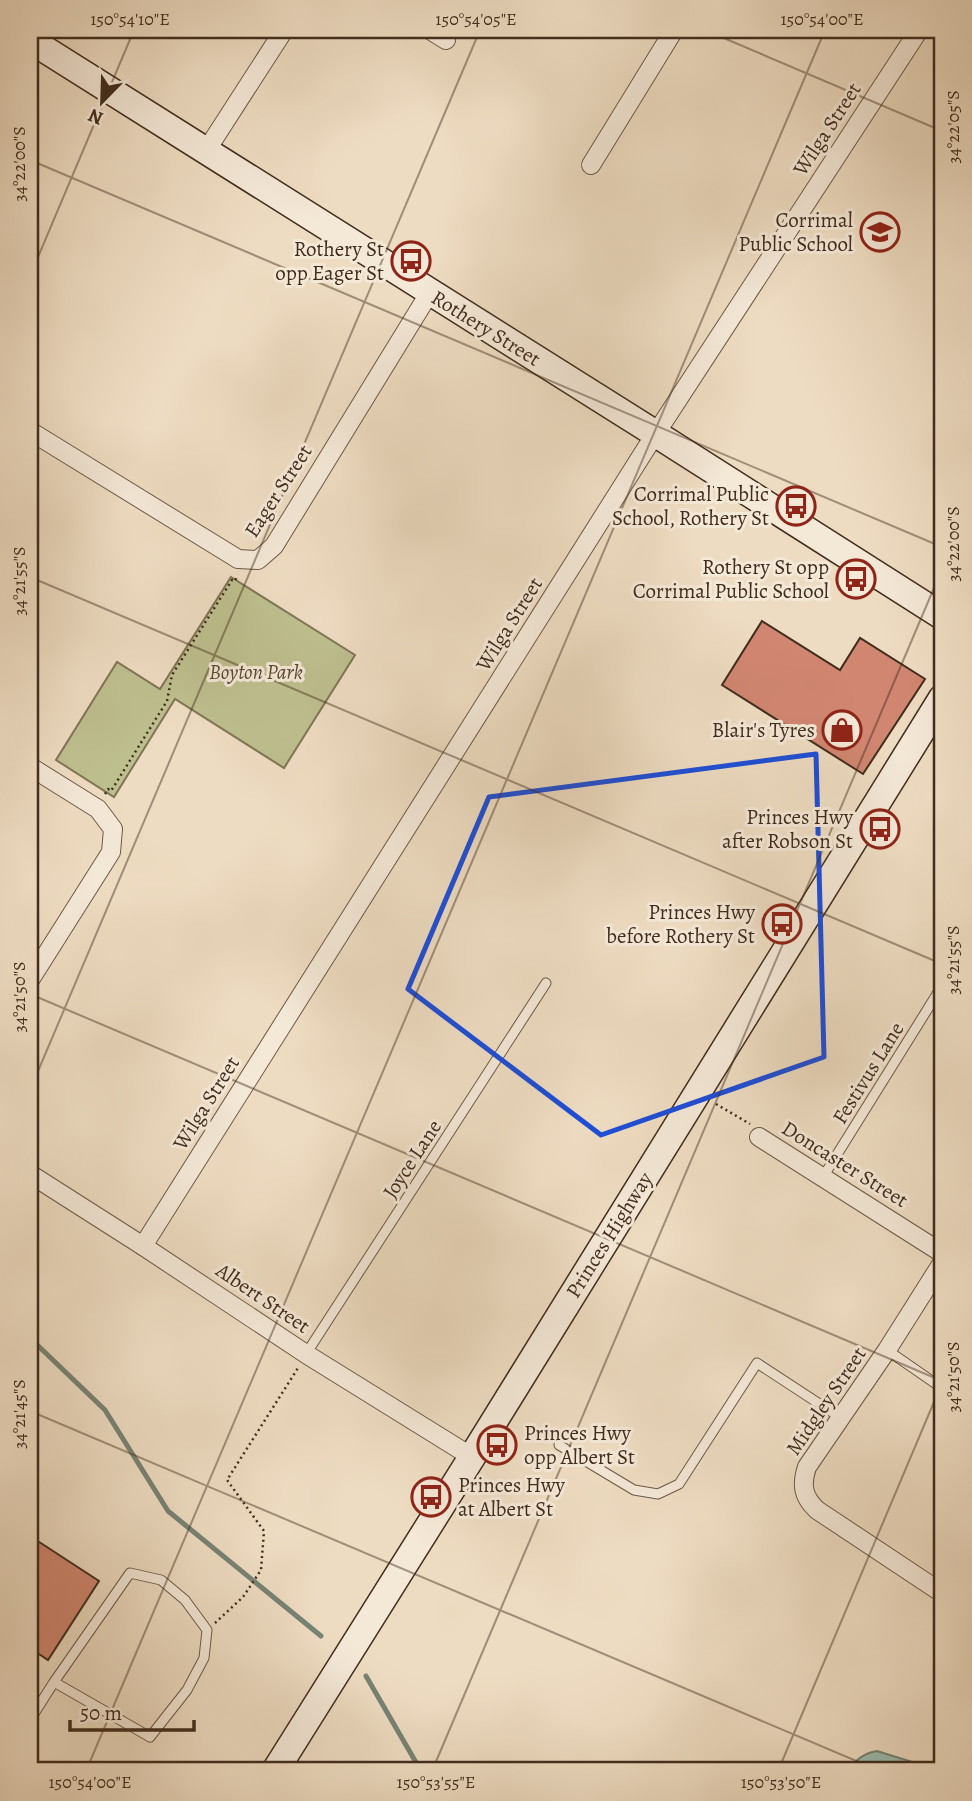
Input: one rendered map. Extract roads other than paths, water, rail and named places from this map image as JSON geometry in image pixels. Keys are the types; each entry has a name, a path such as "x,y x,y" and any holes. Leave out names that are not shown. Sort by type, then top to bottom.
{"main road":[{"name":"Rothery Street","path":"30,40 942,616"},
{"name":"Princes Highway","path":"275,1771 942,698"}],"street":[{"path":"206,151 284,30"},
{"path":"430,30 446,40"},
{"path":"591,165 674,30"},
{"name":"Wilga Street","path":"143,1246 656,433 919,30"},
{"name":"Eager Street","path":"30,431 238,559 258,560 274,546 430,292"},
{"path":"30,770 34,768 97,808 113,829 111,852 30,980"},
{"name":"Doncaster Street","path":"759,1133 942,1253"},
{"name":"Albert Street","path":"30,1174 306,1354 472,1457"},
{"name":"Midgley Street","path":"942,1263 887,1350 807,1467 804,1476 809,1502 817,1510 942,1593"}],"lane":[{"name":"Joyce Lane","path":"306,1354 546,983"},
{"name":"Festivus Lane","path":"823,1177 942,986"},
{"path":"887,1350 942,1388"},
{"path":"559,1445 634,1490 658,1494 679,1484 757,1363 841,1418"},
{"path":"30,1720 54,1682 130,1573 161,1580 185,1600 207,1630 204,1658 187,1690 150,1737 54,1682"}],"waterway":[{"path":"30,1338 105,1410 168,1511 321,1636"},
{"path":"366,1676 421,1771"}],"place":[{"name":"Corrimal Public School","path":"880,232"},
{"name":"Rothery St opp Eager St","path":"411,261"},
{"name":"Corrimal Public School, Rothery St","path":"796,506"},
{"name":"Rothery St opp Corrimal Public School","path":"856,579"},
{"name":"Blair's Tyres","path":"842,730"},
{"name":"Princes Hwy after Robson St","path":"880,829"},
{"name":"Princes Hwy before Rothery St","path":"782,924"},
{"name":"Princes Hwy opp Albert St","path":"497,1445"},
{"name":"Princes Hwy at Albert St","path":"431,1497"}],"park label":[{"name":"Boyton Park","path":"256,672"}]}
